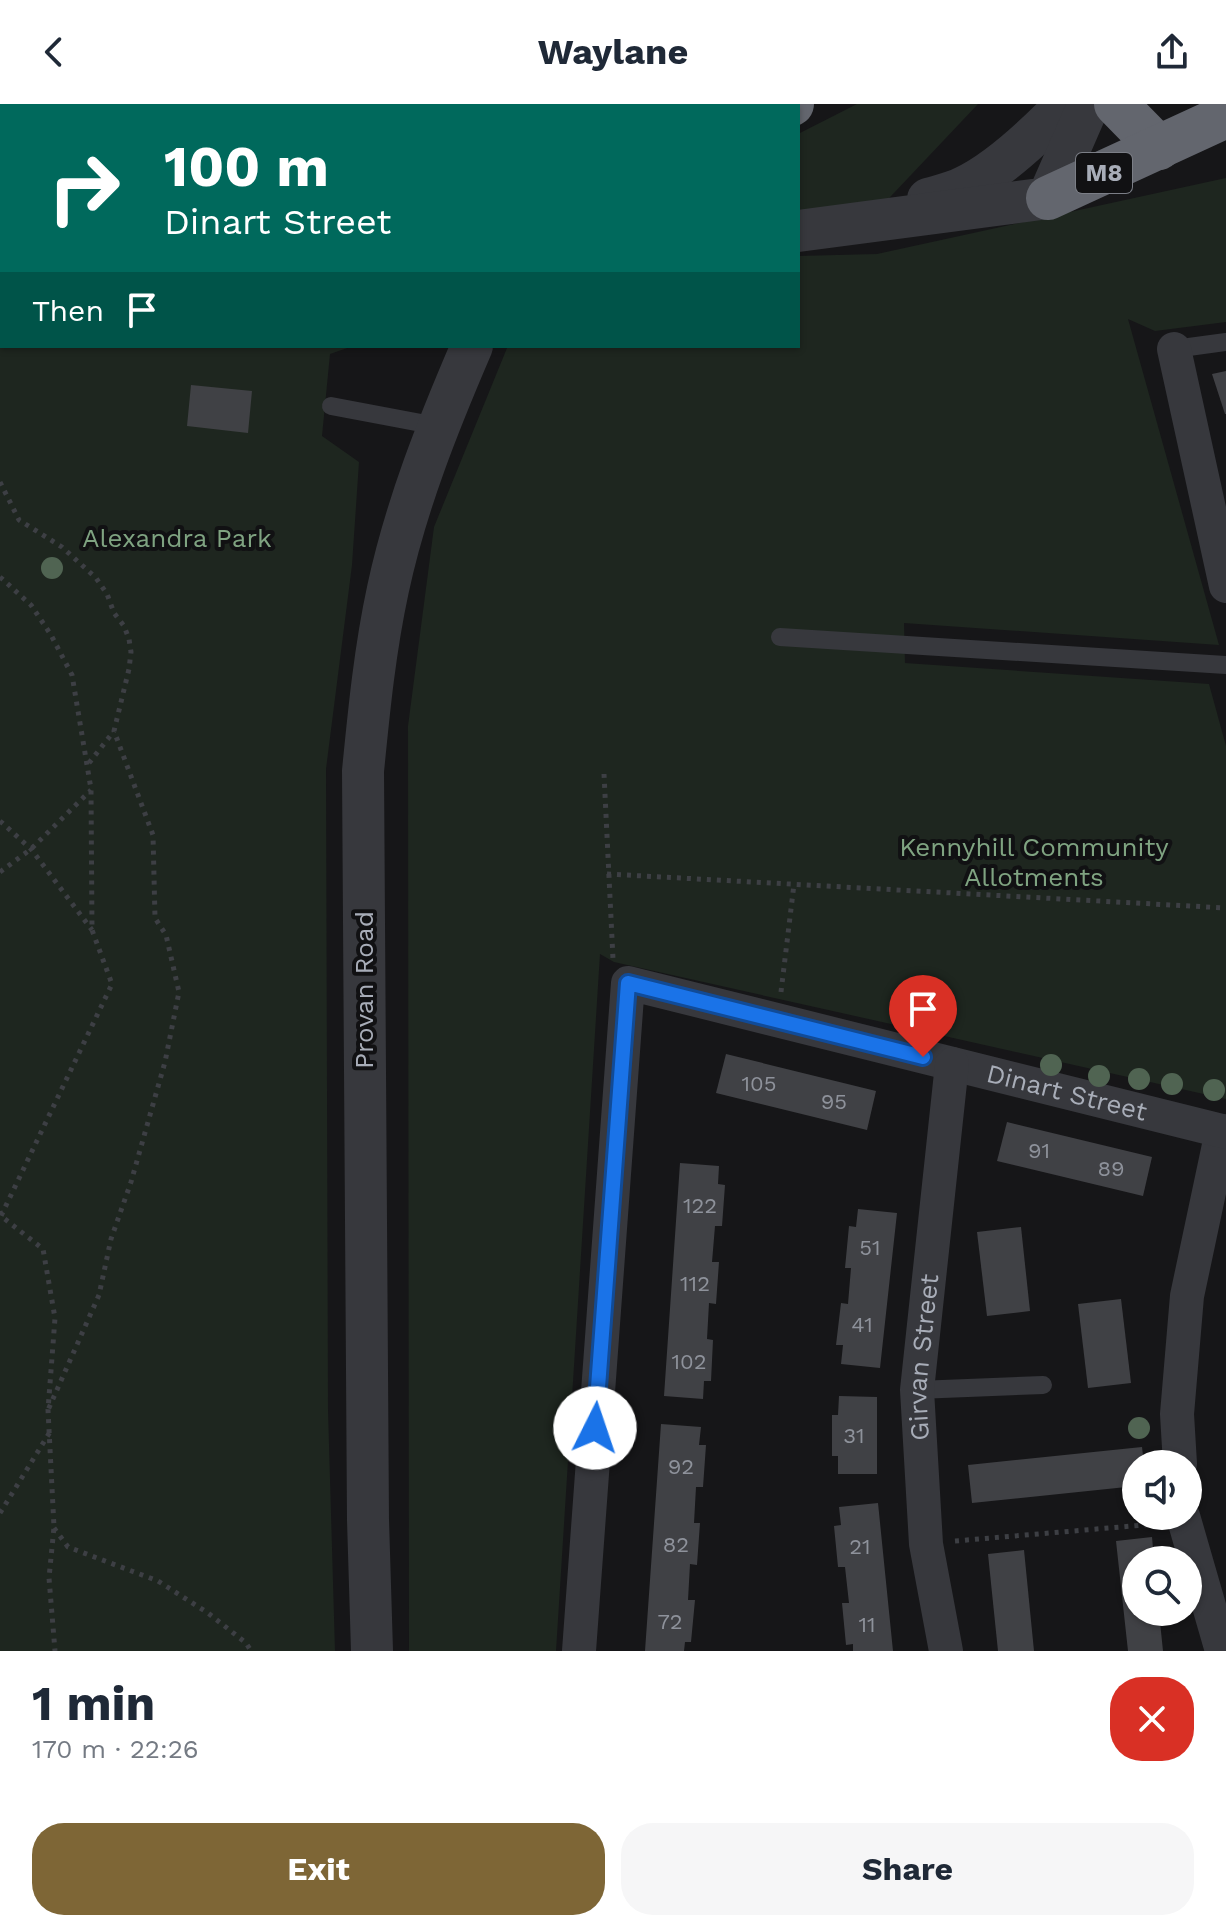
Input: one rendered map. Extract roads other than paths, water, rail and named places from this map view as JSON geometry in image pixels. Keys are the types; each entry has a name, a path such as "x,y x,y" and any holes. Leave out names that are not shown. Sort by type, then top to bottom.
{"highway":[{"name":"M8","path":"1116,104 1159,148"},
{"name":"M8","path":"1048,198 1226,116"}],"street":[{"path":"855,223 965,187 1007,158 1066,104"},
{"path":"800,231 1048,198 1089,104"},
{"name":"Provan Road","path":"372,1651 368,1520 363,771 374,663 388,587 437,426 471,348"},
{"path":"1174,349 1226,586"},
{"name":"Dinart Street","path":"579,1651 628,983 1224,1132"},
{"name":"Girvan Street","path":"946,1651 926,1544 917,1390 952,1064"},
{"path":"1179,1450 1177,1414 1187,1296 1224,1132"},
{"path":"1187,1530 1222,1651"}],"lane":[{"path":"1174,349 1226,342"},
{"path":"331,406 437,426"},
{"path":"780,637 1226,665"},
{"path":"917,1390 1043,1385"}],"park label":[{"name":"Alexandra Park","path":"177,538"},
{"name":"Kennyhill Community Allotments","path":"1034,862"}]}
